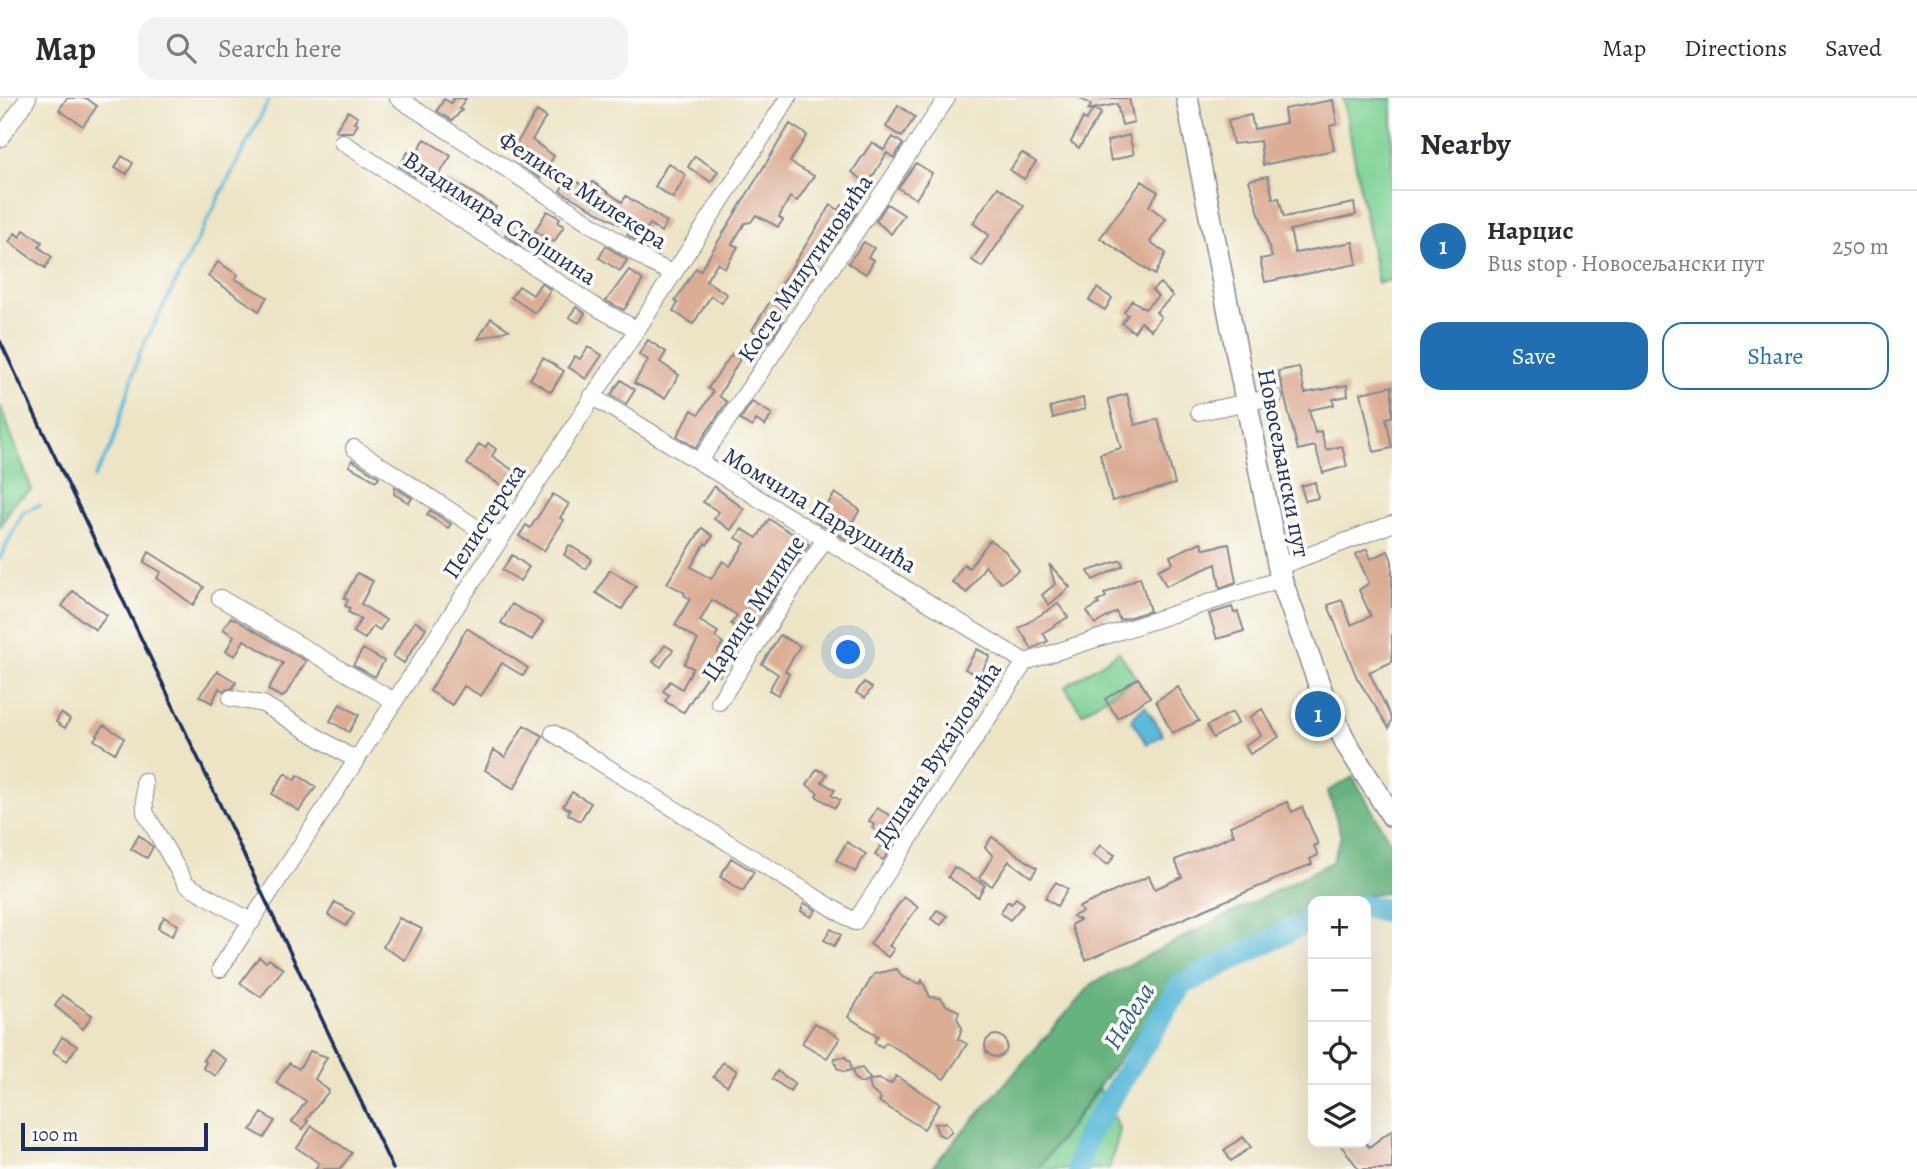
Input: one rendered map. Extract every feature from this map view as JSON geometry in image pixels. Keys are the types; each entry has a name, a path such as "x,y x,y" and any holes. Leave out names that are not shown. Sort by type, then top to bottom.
{"main road":[{"name":"Новосељански пут","path":"1187,98 1280,573 1323,695 1348,745 1392,816"}],"street":[{"path":"0,139 28,98"},
{"name":"Феликса Милекера","path":"398,98 651,262 673,273"},
{"name":"Косте Милутиновића","path":"699,462 947,98"},
{"name":"Пелистерска","path":"219,970 784,99"},
{"name":"Владимира Стојшина","path":"342,142 601,310 636,329"},
{"name":"Момчила Параушића","path":"592,396 1025,662"},
{"path":"1199,412 1273,397"},
{"path":"354,448 474,526 501,535"},
{"name":"Душана Вукајловића","path":"553,733 855,922 1025,662 1280,573 1392,524"},
{"name":"Царице Милице","path":"719,702 825,539"},
{"path":"220,598 394,701"},
{"path":"231,698 263,704 347,755 358,758"},
{"path":"144,781 145,812 186,884 251,922"}],"green space":[{"path":"1343,98 1392,98 1392,280 1378,283"},
{"path":"0,405 32,490 15,501 0,527"},
{"path":"1119,652 1136,678 1082,713 1065,687"},
{"path":"1353,777 1392,845 1392,893 1308,896 1308,926 1161,1002 1038,1169 930,1169 1093,983 1332,862 1341,836 1328,791"},
{"path":"1099,1089 1120,1130 1109,1169 1038,1169"}],"water":[{"path":"1145,706 1163,735 1147,744 1131,719"}],"building":[{"path":"67,98 86,98 97,106 83,126 59,110"},
{"path":"454,98 466,98 459,109 462,110 452,121 437,111 444,99 451,103"},
{"path":"1080,98 1129,98 1134,122 1122,125 1117,104 1088,110 1091,105"},
{"path":"1333,100 1337,124 1330,126 1334,150 1263,165 1260,141 1233,144 1228,120 1251,115 1254,129 1286,123 1284,109"},
{"path":"898,105 915,117 902,137 886,127"},
{"path":"1094,109 1101,113 1079,148 1071,142 1083,118 1086,120"},
{"path":"348,111 357,117 354,122 358,124 353,132 335,131"},
{"path":"537,111 546,117 532,140 554,156 540,178 518,163 527,151 516,144"},
{"path":"790,124 807,135 790,162 814,176 797,201 790,197 779,217 783,220 778,227 756,215 751,222 745,223 732,244 738,247 725,268 717,263 706,281 727,294 722,303 711,296 693,324 673,311 678,303 675,301 696,268 700,271"},
{"path":"1129,135 1134,154 1111,161 1107,141"},
{"path":"893,137 903,144 894,158 887,153 868,184 852,172 872,142 884,150"},
{"path":"425,139 451,156 437,178 420,168 415,177 399,166 408,152 414,156"},
{"path":"1022,153 1036,162 1024,179 1010,170"},
{"path":"122,156 133,163 127,174 115,168"},
{"path":"695,156 718,171 711,182 688,167"},
{"path":"668,163 686,175 673,198 655,187"},
{"path":"916,163 932,173 916,199 898,188"},
{"path":"569,176 588,189 593,182 622,202 626,196 667,222 661,232 650,224 638,242 627,235 630,230 560,191"},
{"path":"1268,176 1273,199 1279,198 1284,217 1354,203 1356,215 1290,230 1295,253 1353,242 1357,264 1265,282 1260,259 1272,257 1249,180"},
{"path":"449,179 496,207 485,222 441,193"},
{"path":"1142,181 1158,192 1149,206 1166,219 1150,242 1166,253 1155,275 1100,238"},
{"path":"998,187 1024,206 982,267 972,260 989,235 973,223"},
{"path":"887,204 904,215 891,234 876,221"},
{"path":"831,205 839,210 842,205 856,213 844,230 840,227 831,242 827,239 816,256 820,258 811,275 801,290 796,287 779,318 783,321 768,342 752,330"},
{"path":"547,211 560,218 558,223 564,226 554,242 535,231"},
{"path":"514,220 530,231 521,246 505,235"},
{"path":"24,230 42,242 39,247 52,257 45,268 9,242 15,233 20,237"},
{"path":"864,242 874,248 868,257 874,260 866,274 848,263"},
{"path":"606,246 627,260 620,271 599,258"},
{"path":"218,262 238,275 235,279 267,297 259,311 208,276"},
{"path":"629,270 643,280 624,310 606,301"},
{"path":"541,283 551,290 535,313 511,297 519,286 533,295"},
{"path":"1160,283 1173,296 1156,312 1161,317 1151,330 1141,322 1134,332 1122,323 1128,315 1124,312 1132,300 1145,309 1158,296 1152,290"},
{"path":"1097,288 1112,298 1105,310 1089,300"},
{"path":"576,307 585,313 579,323 569,317"},
{"path":"491,318 509,330 478,339"},
{"path":"648,340 666,352 660,362 679,375 665,398 634,383 648,360 639,354"},
{"path":"588,347 602,355 586,379 568,367 575,356 580,359"},
{"path":"732,354 740,359 719,396 727,402 696,448 677,436 692,410 699,414 713,392 708,388"},
{"path":"543,358 564,371 551,392 530,379"},
{"path":"1299,367 1305,393 1347,385 1348,396 1333,399 1334,405 1309,410 1315,433 1321,431 1326,450 1342,446 1347,466 1323,473 1315,446 1298,450 1278,371"},
{"path":"621,380 635,390 626,404 611,395"},
{"path":"1392,386 1392,417 1386,418 1392,448 1374,452 1361,393"},
{"path":"1127,394 1135,425 1158,419 1175,484 1112,501 1100,454 1121,448 1108,399"},
{"path":"1083,398 1085,409 1053,418 1050,407"},
{"path":"752,402 772,414 765,426 756,420 752,427 740,420"},
{"path":"488,443 496,449 492,456 517,473 507,489 467,464 479,444 485,448"},
{"path":"352,460 379,477 376,481 349,466"},
{"path":"1315,482 1318,498 1305,501 1301,486"},
{"path":"714,486 744,509 731,530 714,519 719,512 703,502"},
{"path":"395,487 412,498 409,503 394,494"},
{"path":"835,493 860,510 851,524 856,527 847,540 817,521"},
{"path":"553,494 569,504 560,518 564,520 544,551 519,536 526,525 530,528"},
{"path":"430,510 451,524 448,528 427,515"},
{"path":"769,519 809,544 749,636 731,624 737,615 712,600 700,621 718,632 715,637 723,643 718,652 724,656 720,663 725,666 719,676 710,670 684,712 681,711 665,701 669,695 663,691 670,681 682,689 693,668 684,664 698,640 675,625 690,599 667,583 702,528 713,536 707,545 705,543 691,567 711,579 723,561 730,566 745,543 736,538 742,529 757,538"},
{"path":"990,540 1005,551 1019,570 1001,583 985,566 967,593 952,582 964,564 969,568"},
{"path":"1201,542 1204,549 1229,544 1236,582 1220,588 1216,564 1166,586 1158,570 1173,563 1170,556"},
{"path":"569,545 592,559 586,569 564,555"},
{"path":"1367,549 1371,559 1388,551 1392,561 1392,662 1369,672 1392,719 1389,728 1357,678 1328,605 1342,600 1351,625 1371,616 1359,590 1369,583 1356,554"},
{"path":"149,552 204,587 193,605 157,578 161,572 144,562"},
{"path":"512,555 529,567 520,581 502,570"},
{"path":"1121,560 1123,566 1093,580 1088,571"},
{"path":"1049,564 1070,587 1049,605 1042,595 1055,584"},
{"path":"610,570 636,586 622,609 596,593"},
{"path":"357,573 373,581 361,604 386,620 380,630 373,626 365,639 353,632 361,619 348,612 350,608 345,606 348,600 344,598"},
{"path":"1140,577 1150,611 1120,620 1116,612 1095,624 1087,611 1106,597 1104,594"},
{"path":"73,591 107,615 96,630 62,606"},
{"path":"512,604 543,622 532,640 501,623"},
{"path":"1058,604 1068,617 1043,633 1048,641 1032,649 1019,628"},
{"path":"1232,607 1234,613 1238,612 1244,631 1217,639 1209,614"},
{"path":"231,617 306,661 282,697 268,690 283,663 244,640 235,656 226,651 234,636 223,629"},
{"path":"415,621 426,628 404,663 393,656"},
{"path":"467,628 528,668 523,676 502,663 481,696 464,686 452,705 430,691"},
{"path":"780,635 800,646 785,671 789,674 778,695 769,690 778,674 762,664"},
{"path":"665,645 673,650 661,667 653,662"},
{"path":"363,649 384,661 375,677 353,665"},
{"path":"977,649 990,656 979,677 965,669"},
{"path":"218,671 236,682 233,688 223,691 219,688 212,703 199,696"},
{"path":"1138,678 1150,697 1118,718 1105,699"},
{"path":"864,682 872,688 865,698 856,693"},
{"path":"1178,687 1199,721 1172,733 1156,701"},
{"path":"340,704 359,715 349,732 330,721"},
{"path":"1262,709 1279,737 1250,754 1245,745 1261,735 1250,717"},
{"path":"1232,712 1238,723 1213,738 1207,726"},
{"path":"61,713 70,719 65,728 56,722"},
{"path":"104,725 124,738 115,753 94,740"},
{"path":"524,725 543,736 514,789 485,770 494,750 505,757"},
{"path":"817,769 827,774 822,782 835,790 831,795 840,800 835,808 816,796 818,793 807,785"},
{"path":"285,773 295,780 298,775 316,787 299,811 272,794"},
{"path":"572,792 591,803 580,821 568,814 570,810 563,806"},
{"path":"1287,802 1292,812 1302,807 1318,844 1314,846 1318,855 1310,859 1312,864 1086,960 1072,928 1072,924 1080,920 1073,916 1082,912 1079,907 1149,876 1155,889 1182,877 1175,860 1234,835 1230,826"},
{"path":"877,808 896,819 886,837 872,828 874,825 869,821"},
{"path":"139,835 153,847 147,858 131,849"},
{"path":"992,837 1037,868 1031,877 1009,861 992,886 979,878 993,856 985,847"},
{"path":"847,842 866,854 855,872 836,860"},
{"path":"1100,845 1115,855 1108,865 1093,855"},
{"path":"880,846 889,851 883,860 875,855"},
{"path":"731,858 754,872 743,891 720,877"},
{"path":"954,867 985,885 978,897 948,877"},
{"path":"1056,882 1068,889 1057,906 1045,898"},
{"path":"904,897 918,907 889,946 894,949 888,957 870,944"},
{"path":"1016,898 1024,904 1010,920 1000,913 1008,901 1011,904"},
{"path":"335,902 354,913 346,926 328,915"},
{"path":"804,903 816,910 811,917 801,911"},
{"path":"937,910 947,916 941,925 931,919"},
{"path":"164,917 178,925 172,936 158,928"},
{"path":"399,918 422,929 405,960 383,947"},
{"path":"831,929 841,935 834,946 824,940"},
{"path":"259,957 266,962 269,959 283,969 261,997 240,983"},
{"path":"897,969 902,977 920,984 922,980 930,997 941,998 947,1006 959,1011 957,1018 962,1028 958,1039 967,1044 944,1079 886,1042 882,1047 874,1042 878,1036 848,1017 874,974"},
{"path":"62,995 92,1015 83,1029 55,1006"},
{"path":"815,1023 840,1038 827,1058 802,1043"},
{"path":"996,1035 1004,1038 1007,1046 1004,1054 996,1057 988,1054 985,1046 988,1038"},
{"path":"62,1037 77,1046 67,1061 53,1052"},
{"path":"210,1050 226,1060 216,1076 203,1068 206,1062 203,1060"},
{"path":"310,1051 327,1057 315,1079 329,1091 306,1120 308,1121 303,1129 292,1122 306,1101 276,1083 289,1063 299,1069"},
{"path":"845,1057 850,1062 851,1070 844,1072 837,1068 834,1058"},
{"path":"723,1062 737,1071 727,1086 713,1077"},
{"path":"862,1068 871,1080 879,1079 891,1084 896,1076 940,1104 924,1129 879,1102 881,1099 871,1090 869,1080 861,1083 855,1079 852,1070"},
{"path":"777,1071 795,1083 790,1091 772,1079"},
{"path":"262,1113 275,1121 264,1138 251,1130"},
{"path":"946,1122 952,1131 945,1137 938,1134 935,1124"},
{"path":"312,1126 352,1153 340,1169 315,1169 319,1163 297,1148"},
{"path":"1392,1130 1392,1169 1359,1169 1343,1148 1371,1148"},
{"path":"1243,1137 1251,1147 1231,1161 1224,1150"}],"waterway":[{"path":"94,478 112,445 140,352 270,98"},
{"path":"0,558 23,512 40,505"},
{"name":"Надела","path":"1371,907 1392,912"},
{"name":"Надела","path":"1078,1169 1087,1136 1181,985 1308,922"}],"railway":[{"path":"0,341 393,1169"}],"place":[{"name":"Нарцис","path":"1318,714"}]}
